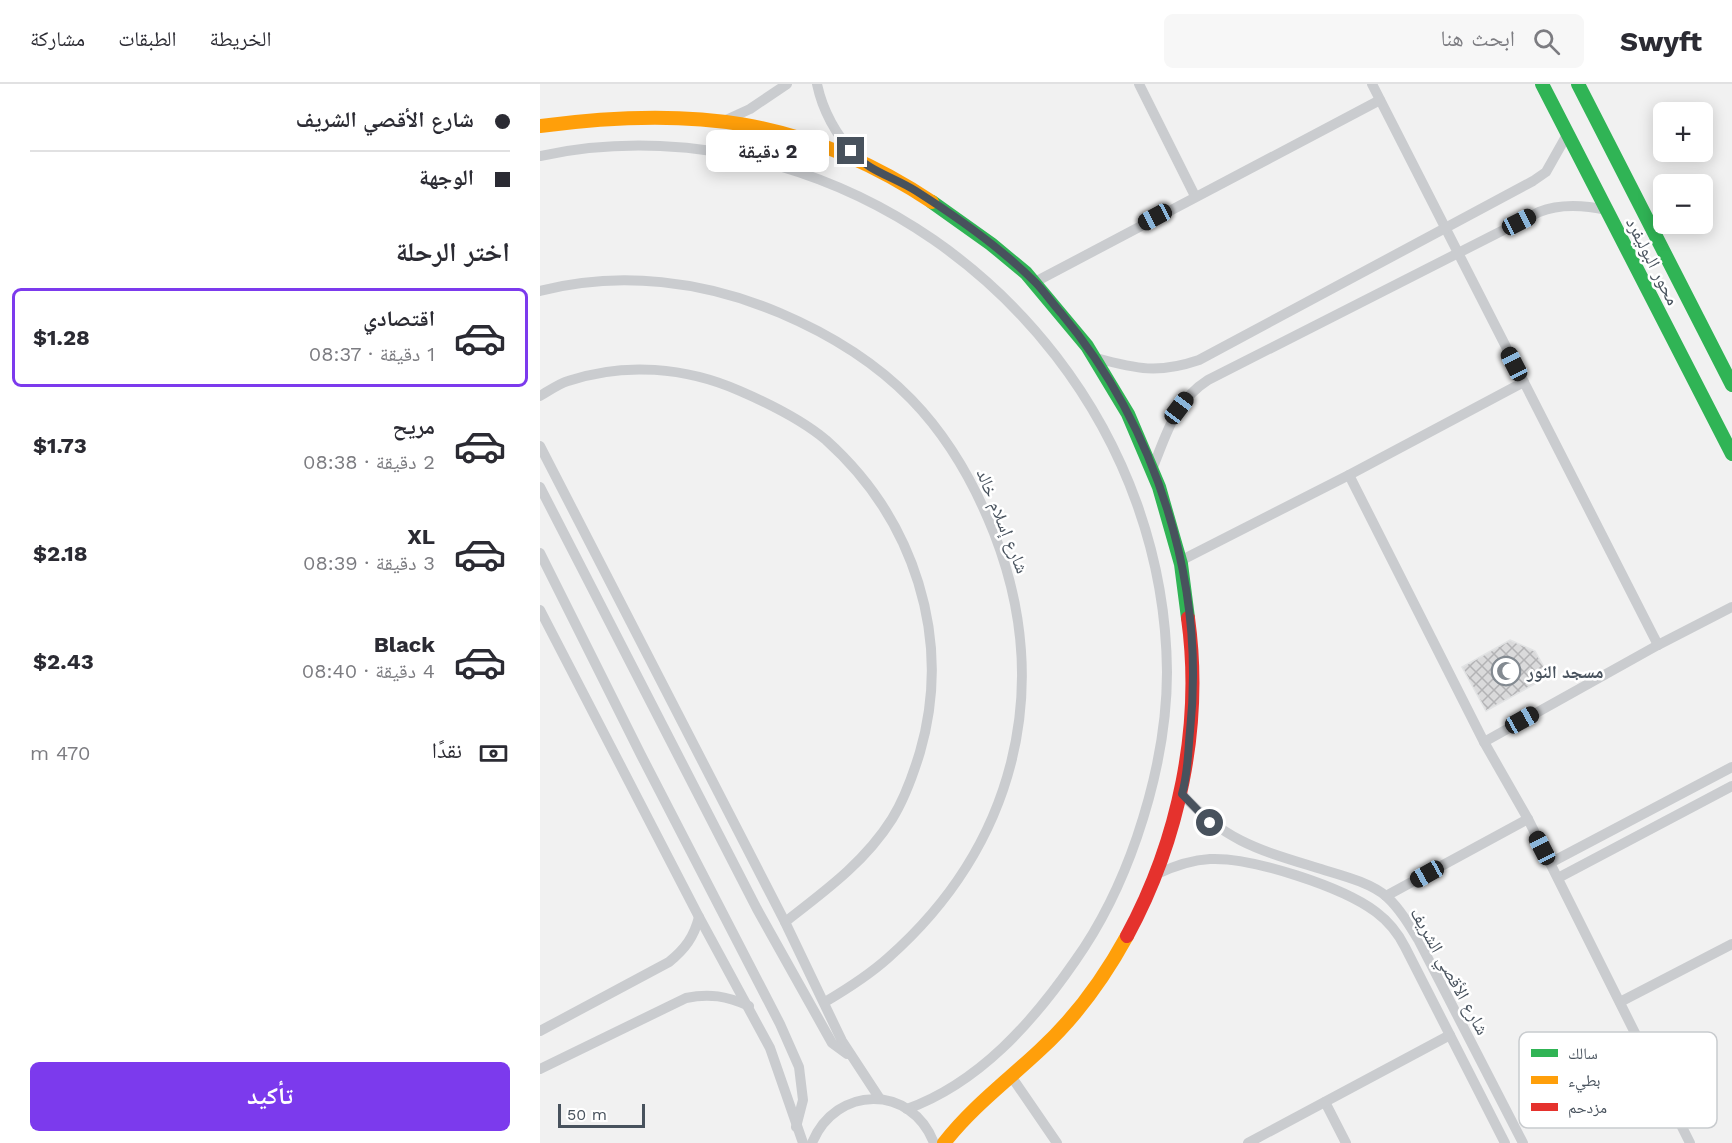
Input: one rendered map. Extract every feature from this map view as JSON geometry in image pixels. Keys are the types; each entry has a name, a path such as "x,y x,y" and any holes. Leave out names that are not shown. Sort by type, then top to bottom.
{"street":[{"path":"725,121 750,110 787,84"},
{"path":"817,84 826,114 841,140 861,162"},
{"path":"1138,84 1196,196"},
{"path":"1372,84 1658,645"},
{"name":"محور البوليفرد","path":"1542,84 1732,454"},
{"name":"محور البوليفرد","path":"1578,84 1732,385"},
{"path":"1035,282 1380,100"},
{"path":"540,126 614,117 725,121 769,129 819,143 914,190 996,249 1035,282 1096,358 1126,409 1153,467 1166,504 1180,561 1188,606 1193,657 1193,709 1182,794 1157,874 1116,954 1087,997 1054,1037 961,1123 944,1143"},
{"path":"1096,358 1140,369 1180,366 1199,360 1533,181 1546,172 1568,133"},
{"path":"540,156 620,146 693,148 729,154 800,172 834,184 891,213 930,237 959,259 1041,335 1093,409 1114,448 1132,490 1157,576 1164,621 1167,672 1164,726 1153,788 1128,863 1085,947 1059,985 1028,1021 995,1054 959,1084 926,1102 907,1109"},
{"path":"1153,467 1179,408 1197,387 1551,207 1578,205 1607,210"},
{"name":"شارع إسلام خالد","path":"540,291 611,281 674,283 735,296 817,329 863,357 904,391 950,446 981,501 1011,581 1019,623 1023,667 1022,710 1014,753 1004,787 975,851 936,909 888,959 825,1002"},
{"path":"540,396 567,381 604,372 643,369 681,372 719,381 791,415 824,439 854,468 879,500 899,536 920,583 931,633 933,684 925,735 912,778 892,818 866,854 833,885 785,922"},
{"path":"1180,561 1524,382"},
{"path":"540,446 785,922 842,1041 880,1099"},
{"path":"1349,475 1484,742 1528,819 1635,1032"},
{"path":"540,487 757,909 832,1042 852,1057"},
{"path":"540,553 795,1057 799,1067 803,1100 796,1127"},
{"path":"1484,742 1658,645 1732,607"},
{"path":"540,610 699,917 770,1048 803,1143"},
{"path":"1550,863 1732,767"},
{"path":"1558,878 1732,786"},
{"name":"شارع الأقصي الشريف","path":"1182,794 1210,823 1245,844 1343,876 1386,896 1408,922 1419,941 1523,1143"},
{"path":"1386,896 1528,819"},
{"name":"شارع الأقصي الشريف","path":"1157,874 1192,861 1229,860 1299,877 1364,904 1385,920 1400,938 1505,1143"},
{"path":"540,1031 669,962 689,943 699,917"},
{"path":"1620,1002 1732,944"},
{"path":"540,1069 686,998 718,995 734,999 749,1007"},
{"path":"1248,1143 1450,1035"},
{"path":"1011,1076 1057,1143"},
{"path":"812,1143 820,1126 847,1104 880,1099 894,1102 907,1109 923,1123 933,1143"},
{"path":"1325,1102 1346,1143"},
{"path":"1683,1128 1690,1143"}],"building":[{"name":"مسجد النور","path":"1510,640 1535,651 1549,676 1486,711 1462,667"}],"traffic: fast":[{"path":"1542,84 1732,454"},
{"path":"1578,84 1732,385"},
{"path":"932,202 991,244 1026,273 1087,346 1128,414 1159,487 1181,564 1188,618"}],"traffic: slow":[{"path":"540,126 646,117 696,119 744,125 791,135 838,151 885,174 932,202"},
{"path":"944,1143 978,1106 1065,1025 1099,982 1127,936"}],"traffic: jam":[{"path":"1127,936 1161,861 1183,782 1192,700 1192,659 1188,618"}],"place":[{"name":"مسجد النور","path":"1506,671"}],"route":[{"path":"851,151 861,162 914,190 955,218 1035,282 1096,358 1126,409 1148,456 1166,504 1180,561 1188,606 1193,657 1193,709 1182,794 1210,823"}]}
